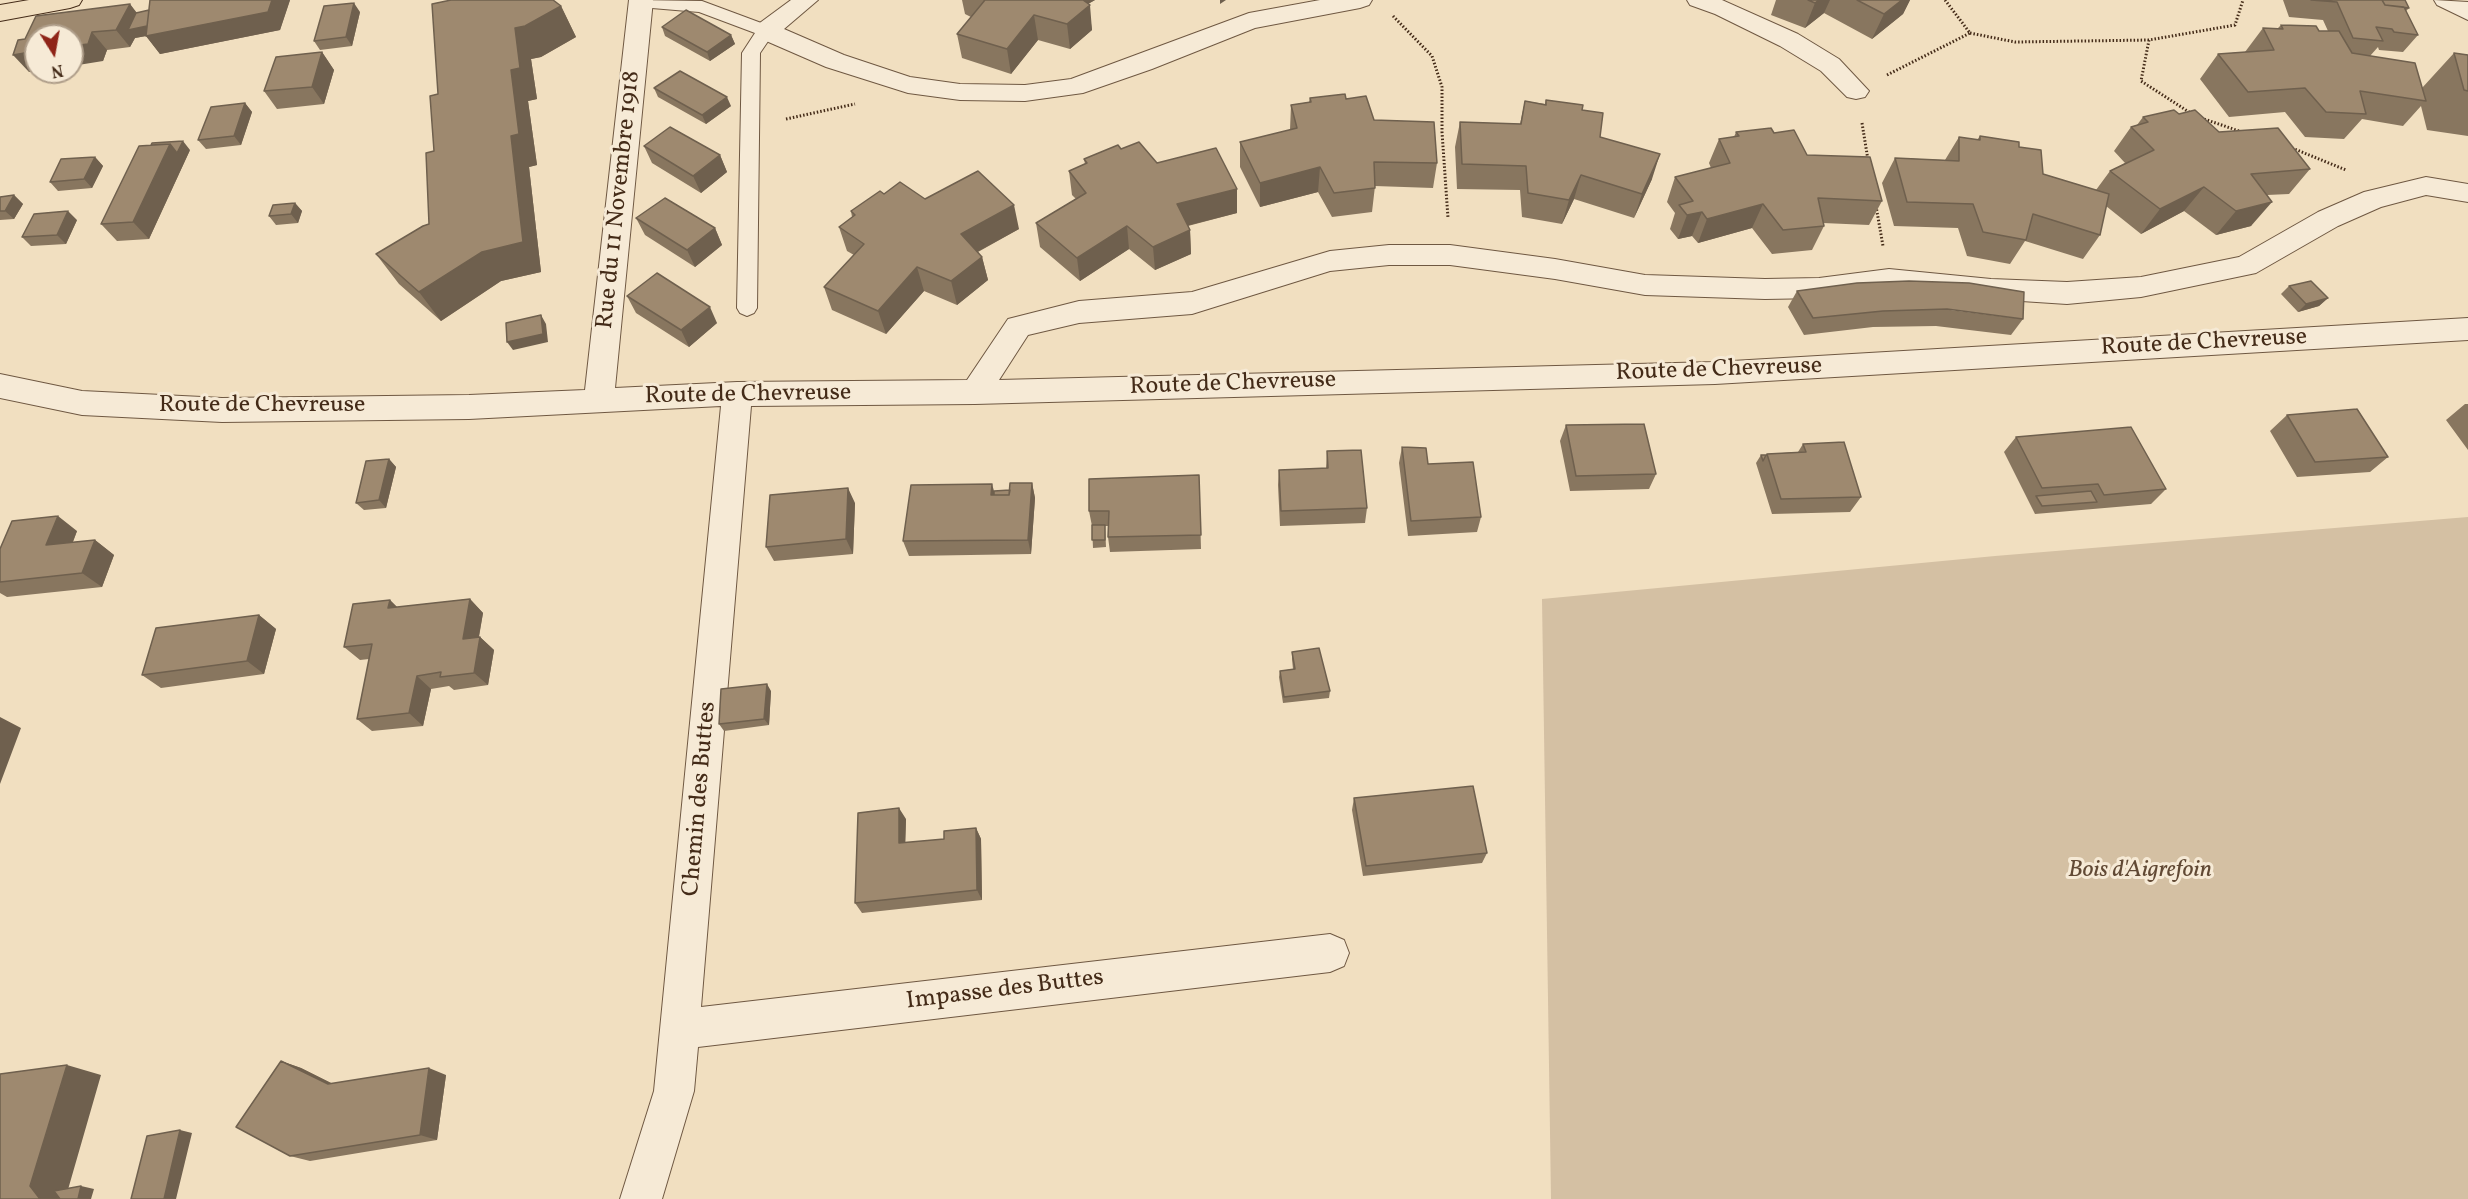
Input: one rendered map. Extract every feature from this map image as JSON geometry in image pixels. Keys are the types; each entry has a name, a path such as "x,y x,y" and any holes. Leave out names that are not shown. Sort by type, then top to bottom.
{"main road":[{"path":"0,13 70,0"}],"street":[{"path":"806,0 766,31 835,61 908,85 960,92 1025,93 1074,87 1143,63 1249,21 1360,0"},
{"path":"1699,0 1724,9 1789,40 1830,65 1856,91"},
{"path":"2446,0 2468,12"},
{"name":"Rue du 11 Novembre 1918","path":"599,400 640,1"},
{"path":"975,392 1018,327 1079,312 1192,303 1330,261 1389,255 1450,255 1555,269 1645,285 1765,289 1819,288 1889,279 1991,289 2067,293 2141,287 2246,266 2328,219 2374,199 2426,186 2468,194"},
{"name":"Route de Chevreuse","path":"0,386 82,403 222,410 469,407 737,394 975,392 1715,373 2468,329"},
{"name":"Chemin des Buttes","path":"641,1199 674,1091 737,394"},
{"name":"Impasse des Buttes","path":"680,1029 1330,952"}],"lane":[{"path":"640,1 702,7 766,31 751,53 747,308"}],"path":[{"path":"1945,0 1970,33"},
{"path":"1869,161 1856,91 1970,33 2015,42 2150,40 2235,25 2243,0"},
{"path":"1385,9 1432,56 1442,87 1442,132 1450,255"},
{"path":"2150,40 2141,81 2195,116 2248,134"},
{"path":"751,131 789,118 860,104"},
{"path":"2290,147 2400,193"},
{"path":"1875,197 1889,279"}],"green space":[{"name":"Bois d'Aigrefoin","path":"2468,517 2468,1199 1551,1199 1542,599 1995,556"}],"building":[{"path":"150,0 272,0 268,12 146,36"},
{"path":"451,0 553,0 561,6 525,26 515,28 520,68 511,70 519,134 511,136 523,242 482,252 419,292 376,254 429,224 426,153 434,151 430,96 438,94 432,4"},
{"path":"985,0 1083,0 1090,5 1067,24 1034,15 1007,49 957,34"},
{"path":"1857,0 1902,0 1884,14"},
{"path":"2311,0 2382,0 2385,5 2404,7 2418,35 2376,27 2383,41 2353,38 2337,2"},
{"path":"2382,0 2405,0 2409,8 2385,5"},
{"path":"354,3 346,37 314,41 324,6"},
{"path":"130,4 116,30 92,32 88,44 84,44 84,24 32,24 36,16"},
{"path":"149,10 147,26 128,30 136,13"},
{"path":"686,10 731,35 707,52 662,27"},
{"path":"2281,25 2316,26 2319,31 2339,31 2352,53 2415,63 2426,101 2360,91 2366,114 2326,112 2305,88 2248,92 2218,54 2274,50 2263,28 2283,29"},
{"path":"24,39 24,53 13,55 18,40"},
{"path":"322,52 312,87 264,91 276,57"},
{"path":"2454,53 2468,55 2468,91 2464,90"},
{"path":"680,71 727,97 702,115 654,88"},
{"path":"1345,94 1346,99 1366,96 1374,120 1434,122 1437,163 1374,162 1375,188 1334,193 1320,167 1260,183 1240,142 1297,128 1291,105 1311,102 1310,98"},
{"path":"1546,100 1583,105 1582,110 1603,113 1600,137 1660,154 1642,194 1581,175 1569,200 1528,193 1526,166 1462,164 1460,122 1521,124 1525,101 1546,105"},
{"path":"245,103 234,136 198,140 211,107"},
{"path":"2174,110 2179,114 2195,110 2219,132 2278,128 2310,169 2251,174 2272,202 2236,211 2204,187 2160,209 2110,171 2154,150 2131,127 2148,122 2143,117"},
{"path":"670,127 720,155 693,176 644,146"},
{"path":"1771,128 1774,133 1794,130 1807,155 1870,157 1882,201 1818,198 1824,226 1783,230 1763,204 1707,219 1702,212 1687,215 1679,205 1693,201 1675,177 1730,163 1719,139 1739,136 1736,132"},
{"path":"1980,136 2019,142 2019,147 2041,150 2043,174 2109,194 2100,235 2033,214 2026,240 1983,232 1973,204 1907,202 1895,158 1959,161 1959,137 1980,140"},
{"path":"183,141 177,153 170,144 151,145 152,143"},
{"path":"1139,142 1157,163 1216,148 1237,189 1177,204 1190,230 1153,247 1127,226 1077,258 1036,223 1086,193 1069,171 1087,163 1084,159 1118,145 1121,149"},
{"path":"170,144 133,222 101,224 139,146"},
{"path":"95,157 84,179 50,182 61,159"},
{"path":"978,171 1014,205 961,234 982,257 951,281 917,267 878,311 824,287 864,244 839,227 855,215 851,211 880,191 884,194 900,182 925,199"},
{"path":"14,195 5,211 0,211 0,197"},
{"path":"665,198 715,228 687,250 636,218"},
{"path":"295,203 291,214 269,216 273,205"},
{"path":"68,211 57,235 22,237 34,214"},
{"path":"657,273 710,307 681,330 627,296"},
{"path":"1909,281 1969,283 2024,292 2023,319 1947,309 1883,311 1813,318 1797,291 1857,283"},
{"path":"2311,281 2328,298 2306,304 2289,286"},
{"path":"541,315 543,334 507,342 506,323"},
{"path":"2357,409 2388,457 2315,462 2287,415"},
{"path":"1644,424 1656,474 1576,476 1566,425"},
{"path":"2131,427 2166,489 2104,495 2098,484 2042,488 2016,437"},
{"path":"1844,442 1861,497 1781,499 1767,454 1806,452 1803,444"},
{"path":"1402,447 1426,448 1428,464 1473,462 1481,517 1411,521"},
{"path":"1361,450 1367,508 1281,511 1279,470 1328,468 1327,451"},
{"path":"389,459 379,500 356,503 366,461"},
{"path":"1199,475 1201,535 1108,537 1109,511 1089,511 1089,479"},
{"path":"1010,483 1032,483 1028,540 903,541 911,485 992,484 991,495 1009,495"},
{"path":"848,488 846,539 766,547 770,495"},
{"path":"1010,490 1009,495 994,495 994,491"},
{"path":"2091,491 2097,502 2042,506 2036,496"},
{"path":"58,516 46,545 95,540 82,573 0,582 0,549 12,521"},
{"path":"1092,525 1105,525 1105,540 1092,540"},
{"path":"470,599 463,639 480,637 474,673 440,677 441,672 417,676 409,713 357,719 372,644 344,647 353,604 390,600 388,608"},
{"path":"259,615 247,661 142,675 156,628"},
{"path":"1319,648 1330,691 1284,697 1280,671 1295,669 1292,652"},
{"path":"767,684 764,719 719,724 721,689"},
{"path":"1473,786 1487,853 1366,866 1354,798"},
{"path":"899,808 899,843 944,839 944,831 976,828 977,890 855,903 858,813"},
{"path":"281,1061 328,1084 429,1068 420,1135 290,1156 236,1127"},
{"path":"67,1065 30,1186 40,1199 0,1199 0,1074"},
{"path":"180,1130 164,1199 131,1199 147,1136"},
{"path":"81,1186 78,1199 60,1199 54,1191"}]}
